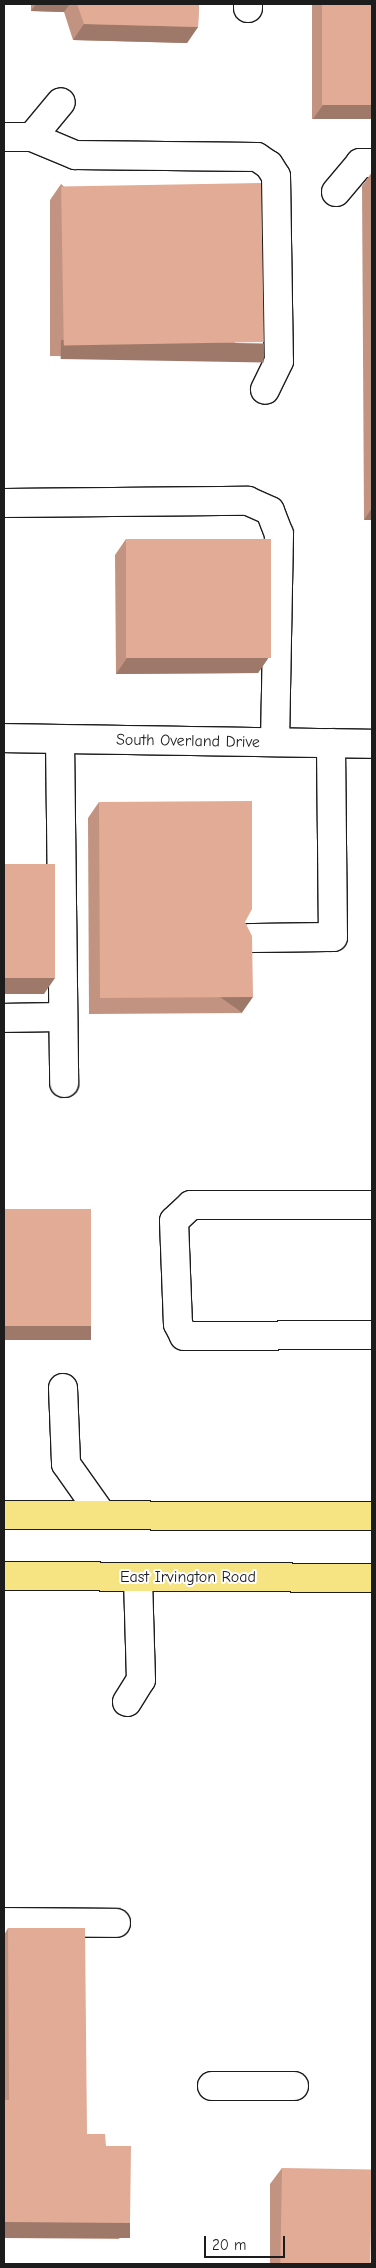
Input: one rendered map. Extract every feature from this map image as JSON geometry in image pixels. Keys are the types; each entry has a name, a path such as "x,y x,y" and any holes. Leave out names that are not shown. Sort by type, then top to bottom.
{"main road":[{"path":"4,1515 372,1516"},
{"name":"East Irvington Road","path":"4,1576 372,1578"}],"street":[{"path":"32,137 61,102"},
{"path":"4,138 32,137 75,155 257,158 269,165 276,176 279,360 266,390"},
{"path":"336,192 360,163 372,163"},
{"path":"4,503 248,501 270,511 279,534 275,742"},
{"name":"South Overland Drive","path":"4,738 372,744"},
{"path":"60,739 64,1083"},
{"path":"248,938 333,937 331,743"},
{"path":"4,1018 63,1017"},
{"path":"372,1205 192,1206 174,1221 178,1324 184,1336 372,1335"},
{"path":"64,1388 66,1464 102,1515"},
{"path":"127,1702 141,1680 138,1577"},
{"path":"4,1922 116,1923"},
{"path":"212,2086 294,2086"}],"building":[{"path":"77,4 199,4 198,27 84,24"},
{"path":"322,4 372,4 372,105 322,105"},
{"path":"261,183 264,342 64,345 61,186"},
{"path":"126,539 271,539 271,658 126,658"},
{"path":"252,801 252,909 245,922 252,936 253,997 100,998 99,802"},
{"path":"4,864 55,864 55,978 4,978"},
{"path":"4,1209 91,1209 91,1326 4,1326"},
{"path":"8,1928 85,1928 87,2134 105,2134 106,2146 131,2146 130,2223 4,2222 4,2100 9,2100"},
{"path":"282,2168 372,2170 370,2264 280,2264"}]}
